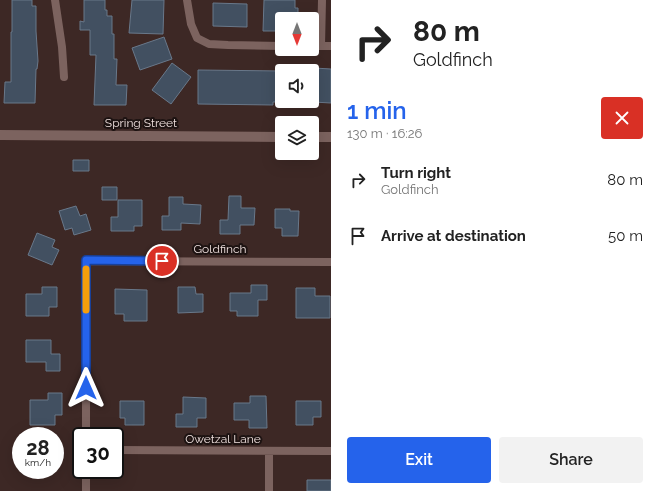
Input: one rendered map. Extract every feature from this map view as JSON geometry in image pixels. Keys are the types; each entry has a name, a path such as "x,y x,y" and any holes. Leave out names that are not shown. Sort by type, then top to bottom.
{"street":[{"path":"55,0 62,47 64,77"},
{"path":"187,0 191,24 197,38 209,44 275,46"},
{"path":"322,0 321,46 331,46"},
{"name":"Spring Street","path":"0,135 275,137"},
{"path":"319,137 331,137"},
{"name":"Goldfinch","path":"86,427 86,260 331,262"},
{"name":"Owetzal Lane","path":"124,450 331,451"},
{"path":"269,451 269,491"},
{"path":"86,479 86,491"}],"building":[{"path":"12,0 32,0 32,6 36,6 38,61 36,69 35,103 4,103 5,82 11,82"},
{"path":"84,0 105,0 105,10 107,10 107,16 112,16 114,59 117,59 116,85 127,85 126,105 94,105 96,55 90,55 90,30 80,30 80,21 84,22"},
{"path":"132,0 164,0 163,34 129,33"},
{"path":"264,0 295,0 295,8 298,8 298,12 275,12 275,31 263,31"},
{"path":"213,3 247,4 247,27 213,26"},
{"path":"164,37 172,59 140,70 132,48"},
{"path":"172,63 191,77 171,104 152,90"},
{"path":"319,68 331,69 331,103 319,102"},
{"path":"198,70 275,71 275,102 273,102 273,105 198,104"},
{"path":"73,160 89,160 89,171 73,171"},
{"path":"102,187 117,187 117,200 102,200"},
{"path":"229,196 241,196 241,208 255,208 254,225 240,225 240,234 220,234 220,220 228,220"},
{"path":"169,197 183,197 183,204 201,205 200,224 181,223 181,230 162,230 162,216 169,216"},
{"path":"118,200 142,200 142,226 134,226 134,231 111,231 111,217 118,217"},
{"path":"76,206 80,216 86,214 91,230 74,235 72,228 65,230 59,211"},
{"path":"275,209 290,209 290,211 299,211 298,236 282,236 282,228 275,228"},
{"path":"37,233 55,240 52,247 59,250 52,265 28,255"},
{"path":"251,285 267,285 267,300 258,300 258,316 237,316 237,311 230,311 230,293 251,293"},
{"path":"42,287 57,287 57,307 49,307 49,316 26,316 26,294 42,294"},
{"path":"178,287 195,287 196,294 203,294 203,312 178,313"},
{"path":"296,288 315,288 315,296 330,296 330,318 296,318"},
{"path":"115,289 147,290 147,321 124,321 124,314 115,314"},
{"path":"26,340 51,340 51,354 60,354 60,371 46,371 46,362 26,362"},
{"path":"48,393 62,393 62,415 55,415 55,425 30,425 30,400 48,400"},
{"path":"250,396 266,396 267,428 249,428 249,420 234,420 234,403 250,403"},
{"path":"183,397 206,398 206,418 197,418 197,427 176,427 176,414 183,414"},
{"path":"120,401 144,401 144,425 125,425 125,418 120,418"},
{"path":"296,401 321,401 321,417 313,417 313,425 296,425"},
{"path":"307,480 331,480 331,491 307,491"}],"slow traffic":[{"path":"86,269 86,310"}],"route":[{"path":"86,388 86,260 162,261"}]}
